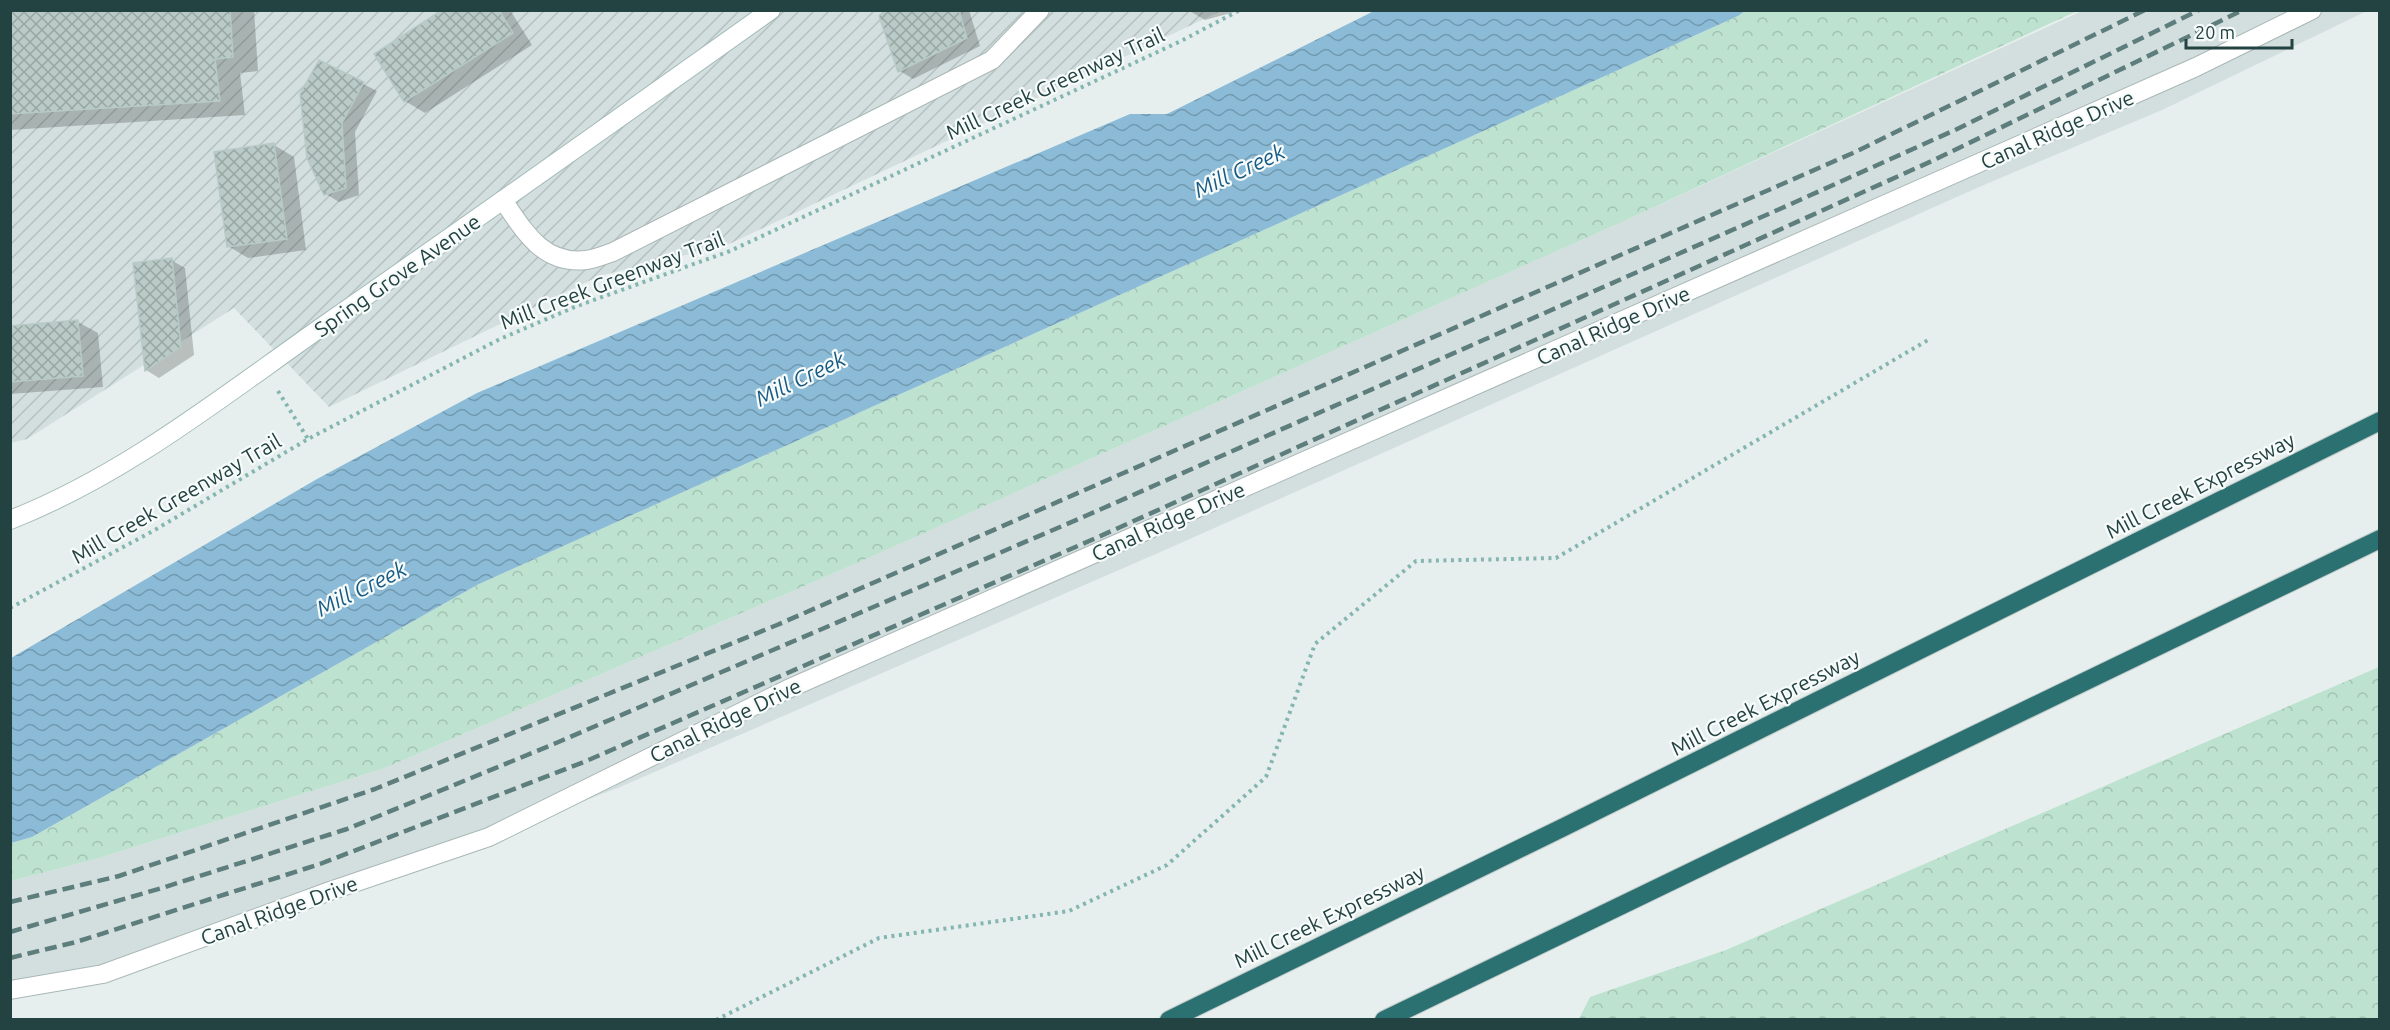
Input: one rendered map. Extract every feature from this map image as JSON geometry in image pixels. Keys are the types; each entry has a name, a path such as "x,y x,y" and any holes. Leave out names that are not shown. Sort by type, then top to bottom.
{"highway":[{"name":"Mill Creek Expressway","path":"1169,1020 1575,822 2379,421"},
{"path":"1384,1020 2379,539"}],"main road":[{"name":"Spring Grove Avenue","path":"10,520 42,508 126,462 771,10"},
{"path":"503,200 531,241 556,258 585,260 613,252 992,60 1040,10"},
{"name":"Canal Ridge Drive","path":"10,990 103,974 330,891 489,837 788,689 2174,77 2312,10"}],"path":[{"name":"Mill Creek Greenway Trail","path":"10,608 153,531 308,439 500,339 576,306 730,251 1181,41 1240,10"},
{"path":"717,1020 879,938 1069,911 1167,865 1266,777 1315,644 1416,561 1556,558 1928,340"},
{"path":"263,368 308,439"}],"shaded area":[{"path":"11,11 1221,11 727,245 599,276 329,407 234,308 27,439 11,443"},
{"path":"2082,11 2367,11 2162,110 1986,184 1165,550 620,787 230,938 11,1000 11,881 99,858 385,768 866,559 1624,221"}],"green space":[{"path":"1745,11 2077,11 1624,221 866,559 385,768 99,858 11,881 11,843 32,837 477,585"},
{"path":"2379,667 2379,1019 1579,1019 1590,997 1726,950"}],"water":[{"name":"Mill Creek","path":"1374,11 1745,11 477,585 32,837 11,843 11,658 317,479 477,393 1130,114 1167,114"}],"building":[{"path":"10,10 230,10 233,57 215,59 220,101 10,114"},
{"path":"442,10 499,10 513,33 404,102 374,54"},
{"path":"885,10 959,10 967,38 898,72 879,16"},
{"path":"319,60 364,82 342,123 346,188 324,195 307,158 300,94"},
{"path":"274,143 287,239 227,247 214,152"},
{"path":"172,258 181,347 145,371 133,263"},
{"path":"78,320 83,376 10,382 10,326"}],"railway":[{"path":"10,902 119,876 375,789 777,625 1853,153 2145,10"},
{"path":"10,932 162,888 347,829 549,746 1081,518 1782,208 1955,130 2199,10"},
{"path":"10,958 76,942 320,864 584,762 1096,538 1932,161 2243,10"}]}
